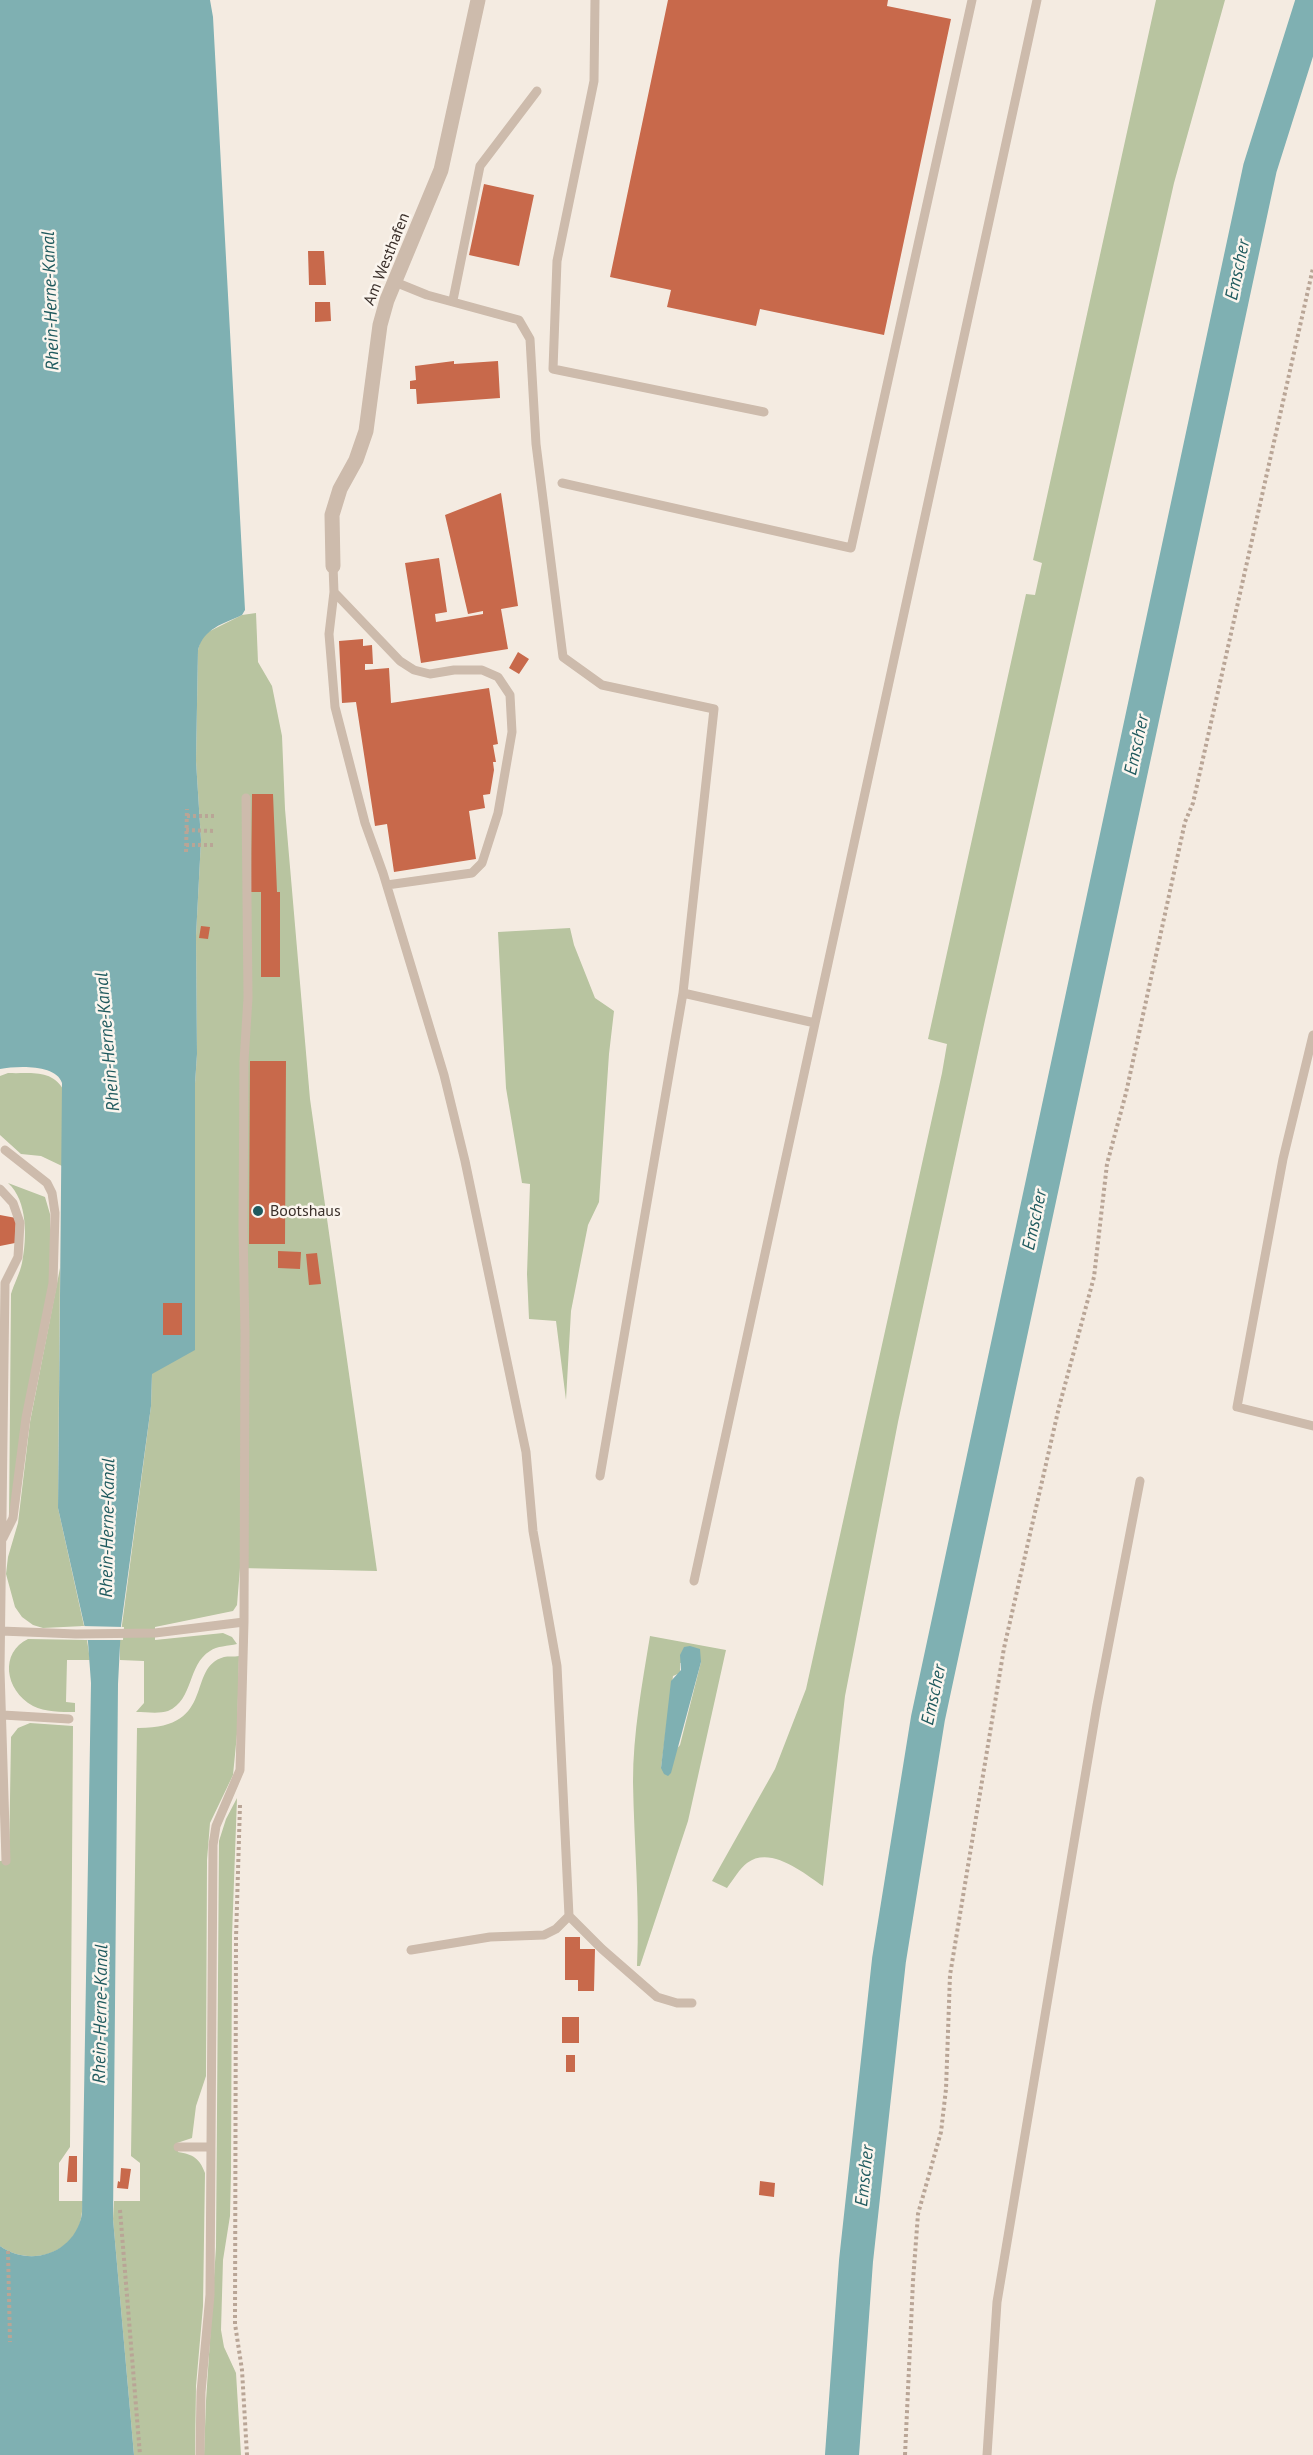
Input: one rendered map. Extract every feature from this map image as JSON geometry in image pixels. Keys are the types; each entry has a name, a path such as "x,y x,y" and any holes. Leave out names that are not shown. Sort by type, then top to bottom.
{"street":[{"name":"Am Westhafen","path":"333,566 332,515 340,489 356,460 366,432 380,325 441,170 478,0"}],"lane":[{"path":"595,0 594,81 557,261 553,369 764,412"},
{"path":"562,483 851,548 972,0"},
{"path":"694,1581 1037,0"},
{"path":"453,300 480,166 537,91"},
{"path":"395,282 427,295 453,300 519,320 530,339 536,444 563,657 602,684 714,709 683,993 600,1476"},
{"path":"333,566 334,592 329,634 335,707 366,823 444,1075 460,1139 526,1452 533,1531 558,1666 569,1916 602,1949 657,1997 677,2003 692,2003"},
{"path":"334,592 399,661 414,670 430,674 454,670 482,670 498,677 510,695 512,732 498,813 482,863 472,873 387,885"},
{"path":"200,2455 201,2392 210,2295 213,1845 216,1826 240,1770 244,1622 244,1061 248,998 246,798"},
{"path":"683,993 815,1023"},
{"path":"1313,1035 1283,1160 1237,1407 1313,1426"},
{"path":"2,1540 13,1518 26,1418 53,1283 55,1213 52,1193 47,1183 5,1150"},
{"path":"0,1189 13,1203 20,1223 18,1257 5,1283 1,1631 6,1861"},
{"path":"987,2455 997,2302 1096,1706 1140,1481"},
{"path":"1,1631 155,1634 244,1622"},
{"path":"3,1715 69,1719"},
{"path":"411,1950 490,1938 544,1935 556,1929 569,1916"},
{"path":"178,2147 211,2147"}],"path":[{"path":"905,2455 918,2214 941,2132 946,2089 950,1975 1004,1648 1059,1407 1094,1276 1107,1164 1185,822 1193,803 1313,268"},
{"path":"186,809 186,852"},
{"path":"187,816 214,816"},
{"path":"186,831 214,831"},
{"path":"186,845 214,845"},
{"path":"237,1780 241,1811 236,1938 235,2324 242,2370 247,2455"},
{"path":"120,2210 140,2455"},
{"path":"8,2251 10,2342"}],"green space":[{"path":"1156,0 1225,0 1174,183 985,1020 898,1422 845,1696 823,1886 786,1863 766,1857 756,1858 747,1863 727,1888 712,1881 775,1769 806,1689 942,1073 947,1044 928,1039 1026,594 1035,595 1042,563 1033,560"},
{"path":"256,613 258,662 272,686 282,736 285,809 310,1099 377,1571 240,1568 237,1605 233,1611 155,1627 155,1640 223,1633 232,1637 237,1644 216,1648 203,1657 197,1665 187,1691 176,1706 164,1712 136,1712 144,1703 144,1661 120,1660 120,1640 151,1406 152,1373 194,1330 196,936 201,840 196,761 198,650 201,639 206,633 242,615"},
{"path":"570,928 574,945 595,998 614,1011 599,1202 588,1225 571,1311 566,1400 556,1321 529,1319 527,1274 530,1184 522,1183 506,1088 498,932"},
{"path":"8,1073 46,1075 63,1089 62,1166 41,1156 21,1154 0,1135 0,1076"},
{"path":"8,1183 45,1197 50,1214 50,1281 9,1521 11,1294 22,1263 25,1231 23,1210 15,1191"},
{"path":"60,1268 58,1508 84,1626 43,1628 33,1625 22,1617 15,1607 6,1574 8,1557 18,1523 30,1422"},
{"path":"650,1636 726,1650 688,1821 640,1966 637,1966 638,1920 633,1764 638,1709","holes":["701,1662 680,1745 661,1768 673,1676 680,1673 680,1663"]},
{"path":"28,1639 87,1640 90,1660 67,1660 66,1702 75,1703 75,1712 38,1708 23,1699 16,1691 11,1681 10,1662 19,1645"},
{"path":"239,1656 237,1734 233,1775 210,1823 207,1860 206,2076 196,2106 192,2138 177,2143 178,2152 195,2158 205,2173 203,2306 196,2386 195,2455 134,2455 113,2219 114,2201 140,2201 140,2163 131,2156 137,1728 162,1726 179,1719 190,1709 205,1673 212,1663 224,1657"},
{"path":"30,1723 73,1726 70,2147 59,2163 59,2201 83,2201 79,2226 71,2239 53,2252 32,2256 10,2252 0,2246 0,1861 9,1860 11,1737 18,1728"},
{"path":"237,1798 232,1936 230,2216 223,2260 221,2330 224,2347 236,2373 241,2455 204,2455 216,2247 219,1841 226,1819"}],"water":[{"name":"Rhein-Herne-Kanal","path":"0,0 210,0 213,17 245,610 242,615 221,624 210,632 198,650 196,761 201,840 196,936 195,1350 152,1374 151,1406 121,1626 118,1684 113,2219 134,2455 0,2455 0,2246 12,2253 25,2256 50,2253 71,2239 82,2214 91,1683 88,1642 58,1508 62,1083 52,1072 44,1069 16,1067 0,1069"},
{"path":"684,1647 700,1649 701,1662 671,1773 668,1776 661,1768 671,1681 681,1670 680,1655"}],"pier":[{"path":"81,1626 124,1627 123,1640 84,1640"}],"building":[{"path":"668,0 888,0 887,6 951,19 884,335 760,309 756,326 667,307 671,290 610,277"},
{"path":"484,184 534,195 519,266 469,255"},
{"path":"308,251 324,251 326,285 309,285"},
{"path":"315,302 330,302 331,321 315,322"},
{"path":"454,361 454,364 498,361 500,398 417,404 416,389 410,389 410,381 416,380 415,366"},
{"path":"501,493 518,606 501,609 508,649 421,663 405,563 439,558 447,612 435,614 436,622 483,614 483,611 468,614 445,515"},
{"path":"363,639 363,646 372,645 373,664 365,664 365,670 389,668 391,703 489,688 498,744 493,745 496,762 493,762 490,794 483,795 485,808 469,811 476,859 394,872 387,824 375,826 356,702 342,703 339,641"},
{"path":"518,652 529,659 519,674 509,668"},
{"path":"252,794 273,794 277,892 280,892 280,977 261,977 261,892 251,892"},
{"path":"201,926 210,927 208,939 199,938"},
{"path":"250,1061 286,1061 285,1244 249,1244"},
{"path":"0,1215 16,1218 15,1243 0,1246"},
{"path":"278,1251 301,1252 300,1269 278,1268"},
{"path":"317,1253 321,1284 309,1285 306,1254"},
{"path":"163,1303 182,1303 182,1335 163,1335"},
{"path":"565,1937 580,1937 580,1949 595,1949 594,1991 578,1991 578,1980 565,1980"},
{"path":"562,2017 579,2017 579,2043 562,2043"},
{"path":"566,2055 575,2055 575,2072 566,2072"},
{"path":"69,2156 77,2156 77,2182 67,2182"},
{"path":"121,2168 131,2169 128,2189 117,2188"},
{"path":"760,2181 775,2183 774,2197 759,2195"}],"waterway":[{"name":"Emscher","path":"842,2455 856,2261 889,1960 928,1718 1260,168 1313,0"}],"place":[{"name":"Bootshaus","path":"258,1211"}]}
